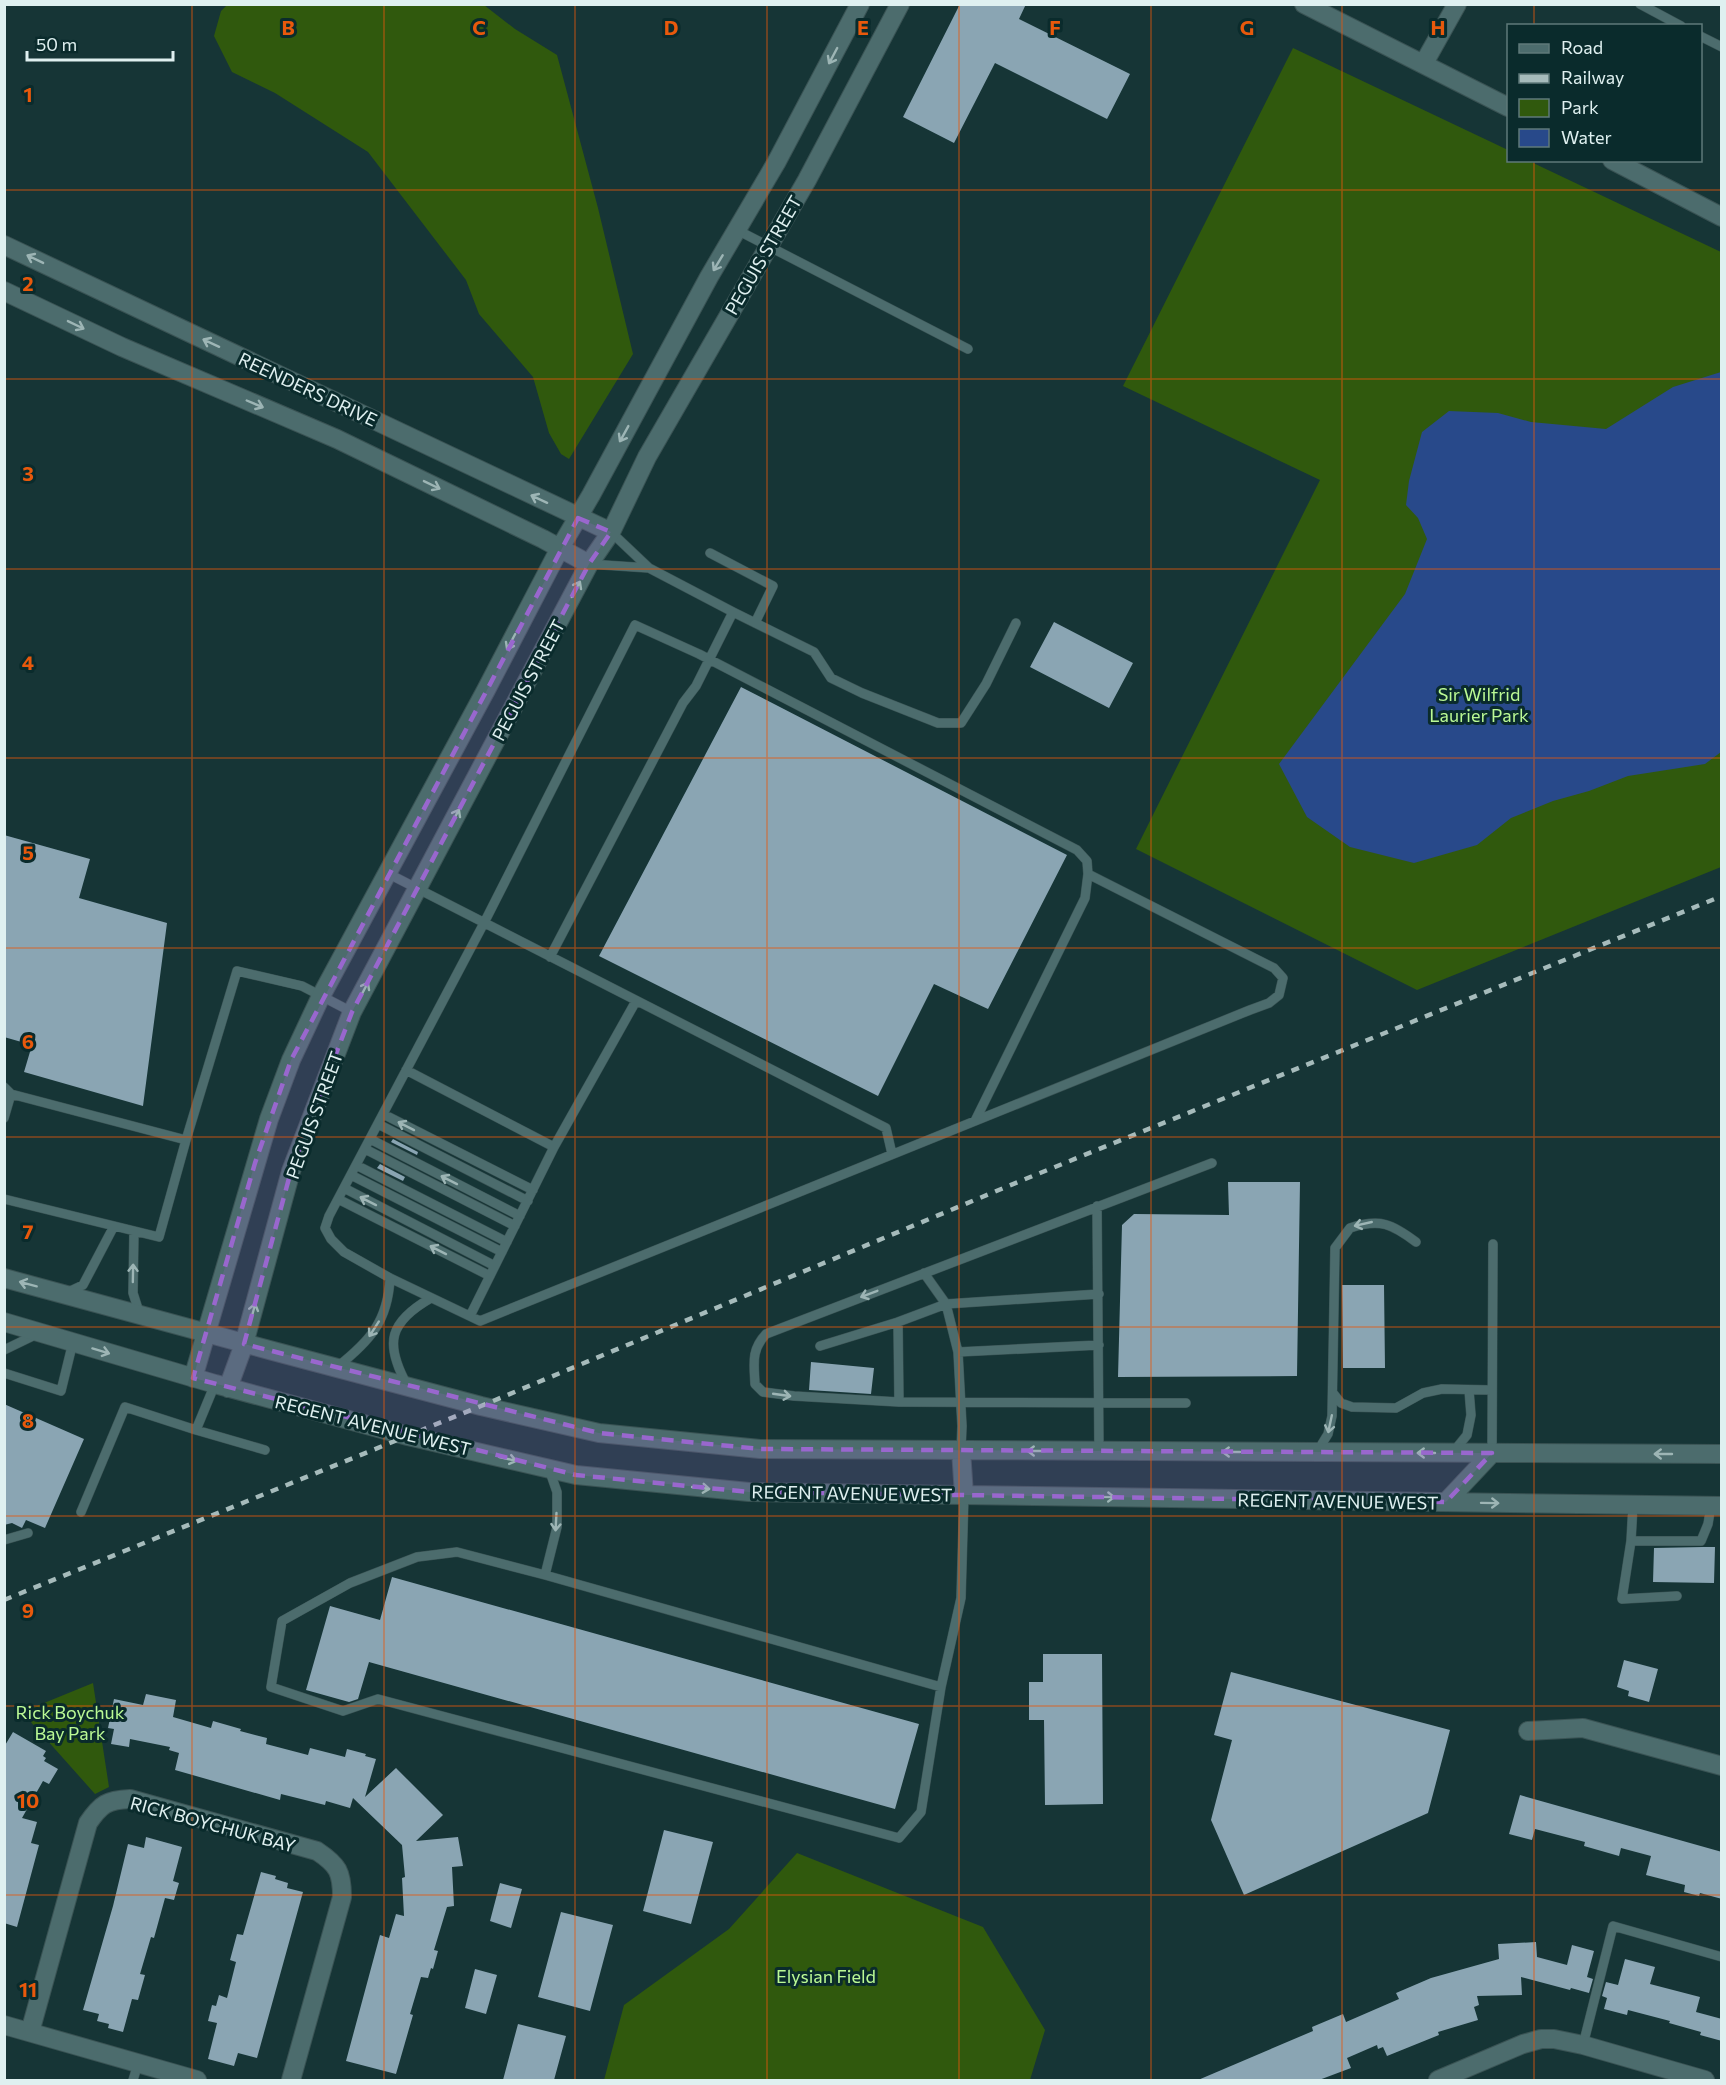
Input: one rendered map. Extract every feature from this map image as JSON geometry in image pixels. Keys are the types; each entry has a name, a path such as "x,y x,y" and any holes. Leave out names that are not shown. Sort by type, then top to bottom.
{"street":[{"name":"PEGUIS STREET","path":"193,1378 269,1119 291,1060 321,996 560,548 579,518 709,277 776,163 860,4"},
{"name":"PEGUIS STREET","path":"221,1386 244,1344 291,1171 352,1012 589,564 611,532 646,457 769,246 867,69 900,4"},
{"path":"1304,4 1507,106"},
{"path":"1424,63 1457,4"},
{"path":"1616,162 1722,217"},
{"name":"REENDERS DRIVE","path":"4,245 611,532"},
{"name":"REENDERS DRIVE","path":"4,291 122,347 338,439 589,564"},
{"path":"4,1278 335,1368 599,1433 760,1449 1722,1454"},
{"name":"REGENT AVENUE WEST","path":"4,1322 221,1386 408,1436 576,1476 748,1492 1716,1506"},
{"path":"961,1450 964,1495"},
{"path":"1446,1502 1492,1453"},
{"path":"1528,1731 1583,1728 1722,1766"},
{"name":"RICK BOYCHUK BAY","path":"30,2032 88,1823 97,1809 112,1800 130,1799 317,1851 333,1861 342,1878 342,1897 291,2080"},
{"path":"4,2025 30,2032 136,2072 197,2080"},
{"path":"1438,2080 1523,2044 1541,2039 1554,2039 1583,2045 1705,2080"}],"lane":[{"path":"1640,4 1677,24"},
{"path":"1702,36 1722,46"},
{"path":"738,230 968,350"},
{"path":"611,532 649,568 814,652 831,678 862,693 938,723 962,723 986,684 1016,623"},
{"path":"710,553 774,586 755,623"},
{"path":"589,564 649,568"},
{"path":"550,957 683,703 696,686 710,660 733,612"},
{"path":"975,1121 1085,898 1087,861 1077,850 710,660 635,625 484,923 364,1149 325,1228 331,1239 344,1252 390,1278 480,1320 975,1121 1269,1002 1279,995 1283,978 1274,968 1088,874"},
{"path":"387,873 886,1128 892,1154"},
{"path":"4,1198 159,1237 237,971 302,986 352,1012"},
{"path":"470,1316 554,1147 636,1001"},
{"path":"406,1071 554,1147"},
{"path":"4,1118 8,1090 186,1140"},
{"path":"383,1114 533,1190"},
{"path":"378,1124 528,1201"},
{"path":"370,1139 520,1216"},
{"path":"364,1149 515,1226"},
{"path":"1186,1403 899,1402 763,1392 755,1384 756,1344 766,1334 1212,1163"},
{"path":"356,1165 507,1242"},
{"path":"351,1174 502,1252"},
{"path":"344,1188 495,1266"},
{"path":"338,1199 490,1276"},
{"path":"1097,1206 1099,1451"},
{"path":"1317,1452 1328,1434 1332,1416 1335,1248 1350,1228 1375,1222 1399,1229 1416,1242"},
{"path":"64,1294 83,1285 114,1226"},
{"path":"134,1231 133,1293 140,1315"},
{"path":"1492,1244 1492,1453"},
{"path":"924,1272 946,1304 958,1352 961,1450"},
{"path":"335,1368 360,1349 374,1331 389,1297 390,1278"},
{"path":"820,1346 898,1322 946,1304 1099,1294"},
{"path":"408,1387 392,1351 394,1335 402,1320 414,1308 431,1298"},
{"path":"898,1322 899,1402"},
{"path":"4,1350 40,1332"},
{"path":"4,1373 61,1391 73,1342"},
{"path":"958,1352 1099,1345"},
{"path":"196,1430 221,1386"},
{"path":"1333,1393 1341,1403 1353,1407 1396,1408 1423,1393 1442,1389 1492,1390"},
{"path":"1453,1453 1467,1435 1471,1415 1469,1390"},
{"path":"81,1512 125,1407 265,1450"},
{"path":"545,1575 557,1527 557,1492 549,1469"},
{"path":"941,1686 457,1552 417,1557 350,1583 282,1621 271,1687 343,1711 378,1699 899,1838 921,1812 941,1686 961,1598 964,1495"},
{"path":"1633,1505 1631,1540 1622,1599 1677,1596"},
{"path":"1631,1540 1701,1541 1716,1506"},
{"path":"4,1540 28,1533"},
{"path":"1583,2045 1613,1926 1722,1957"}],"highlighted area":[{"path":"578,518 611,532 589,564 352,1012 291,1171 244,1344 599,1433 760,1449 1492,1453 1446,1502 749,1492 576,1475 193,1378 255,1163 291,1060"}],"green space":[{"path":"227,5 484,5 515,29 557,55 598,208 633,354 569,459 561,454 549,433 533,377 479,314 466,280 368,152 275,93 232,72 214,36 221,11"},
{"name":"Sir Wilfrid Laurier Park","path":"1293,48 1507,150 1507,162 1531,162 1721,252 1721,867 1417,990 1136,849 1320,480 1123,386"},
{"name":"Rick Boychuk Bay Park","path":"93,1683 109,1787 95,1794 22,1712"},
{"name":"Elysian Field","path":"797,1853 983,1927 1045,2030 1030,2080 604,2080 624,2005 729,1929"}],"water":[{"path":"1721,372 1721,752 1705,764 1628,776 1589,791 1553,801 1511,818 1477,845 1414,863 1350,847 1307,817 1279,764 1405,594 1427,539 1418,518 1406,505 1409,481 1422,432 1449,411 1498,413 1531,422 1606,429 1673,387"}],"building":[{"path":"960,4 1026,4 1019,19 1130,74 1107,119 995,63 954,143 903,117"},
{"path":"1054,622 1133,663 1109,708 1030,667"},
{"path":"741,687 1067,855 988,1009 934,984 878,1096 599,956"},
{"path":"4,835 90,859 79,898 167,923 143,1106 24,1072 32,1045 4,1037"},
{"path":"393,1139 418,1152 417,1155 391,1142"},
{"path":"380,1164 405,1177 403,1181 377,1168"},
{"path":"1228,1182 1300,1182 1297,1376 1118,1377 1122,1225 1134,1214 1229,1215"},
{"path":"1342,1285 1384,1285 1385,1368 1343,1368"},
{"path":"811,1362 874,1368 871,1394 809,1390"},
{"path":"4,1404 84,1439 45,1528 26,1520 22,1528 12,1523 4,1525"},
{"path":"1715,1547 1714,1583 1653,1582 1654,1548"},
{"path":"392,1577 919,1724 895,1809 369,1662 358,1699 349,1702 306,1690 330,1606 380,1620"},
{"path":"1043,1654 1102,1654 1103,1804 1045,1805 1044,1720 1029,1720 1029,1682 1043,1682"},
{"path":"1624,1660 1658,1669 1649,1702 1628,1696 1629,1691 1617,1687"},
{"path":"1231,1672 1450,1730 1428,1813 1244,1895 1211,1820 1232,1740 1214,1735"},
{"path":"146,1694 176,1700 173,1717 211,1728 213,1721 241,1729 240,1731 267,1738 266,1744 308,1755 310,1748 345,1757 347,1749 366,1754 365,1756 376,1759 365,1797 396,1768 443,1815 416,1841 458,1837 463,1866 452,1867 454,1906 447,1907 434,1950 438,1951 433,1969 431,1968 428,1978 421,1977 396,2074 346,2061 380,1935 389,1938 396,1914 404,1916 402,1878 405,1877 402,1845 353,1798 350,1808 326,1801 325,1805 281,1794 280,1800 175,1770 179,1753 169,1750 170,1747 130,1739 129,1747 111,1744 114,1729 108,1728 114,1699 143,1705"},
{"path":"13,1732 46,1751 43,1756 46,1758 44,1761 58,1769 49,1784 43,1781 22,1818 37,1822 31,1843 39,1845 17,1927 4,1923 4,1747"},
{"path":"1520,1795 1722,1852 1722,1899 1700,1893 1699,1896 1684,1892 1685,1885 1646,1875 1651,1856 1621,1848 1619,1856 1584,1846 1585,1842 1535,1829 1532,1840 1509,1834"},
{"path":"664,1830 713,1842 691,1924 643,1911"},
{"path":"146,1837 182,1847 173,1881 179,1883 174,1900 165,1898 154,1938 151,1937 140,1974 145,1975 138,2000 132,1999 123,2032 108,2028 109,2024 97,2021 99,2014 83,2010 128,1844 144,1848"},
{"path":"261,1872 276,1876 275,1879 288,1883 287,1888 303,1892 257,2058 238,2053 234,2066 208,2059 217,2023 208,2021 212,2005 216,2006 219,1995 227,1998 236,1962 230,1960 237,1934 243,1935"},
{"path":"500,1883 522,1889 511,1928 490,1921"},
{"path":"561,1912 613,1925 590,2011 538,1997"},
{"path":"1536,1942 1537,1957 1567,1965 1572,1945 1594,1951 1587,1977 1593,1979 1589,1993 1521,1977 1522,1995 1477,1996 1479,2005 1474,2007 1478,2020 1438,2032 1439,2035 1387,2056 1383,2047 1378,2049 1377,2045 1347,2058 1351,2068 1319,2080 1198,2080 1313,2031 1312,2027 1343,2014 1346,2022 1399,1999 1396,1993 1431,1978 1499,1959 1498,1944"},
{"path":"1625,1959 1655,1967 1650,1984 1700,1997 1696,2012 1722,2019 1722,2041 1700,2035 1701,2032 1669,2023 1670,2021 1628,2010 1627,2015 1604,2009 1607,1998 1602,1996 1606,1982 1618,1985"},
{"path":"475,1969 497,1975 486,2014 465,2008"},
{"path":"518,2024 566,2036 554,2080 503,2080"}],"railway":[{"path":"4,1600 481,1406 1018,1182 1722,896"}]}
